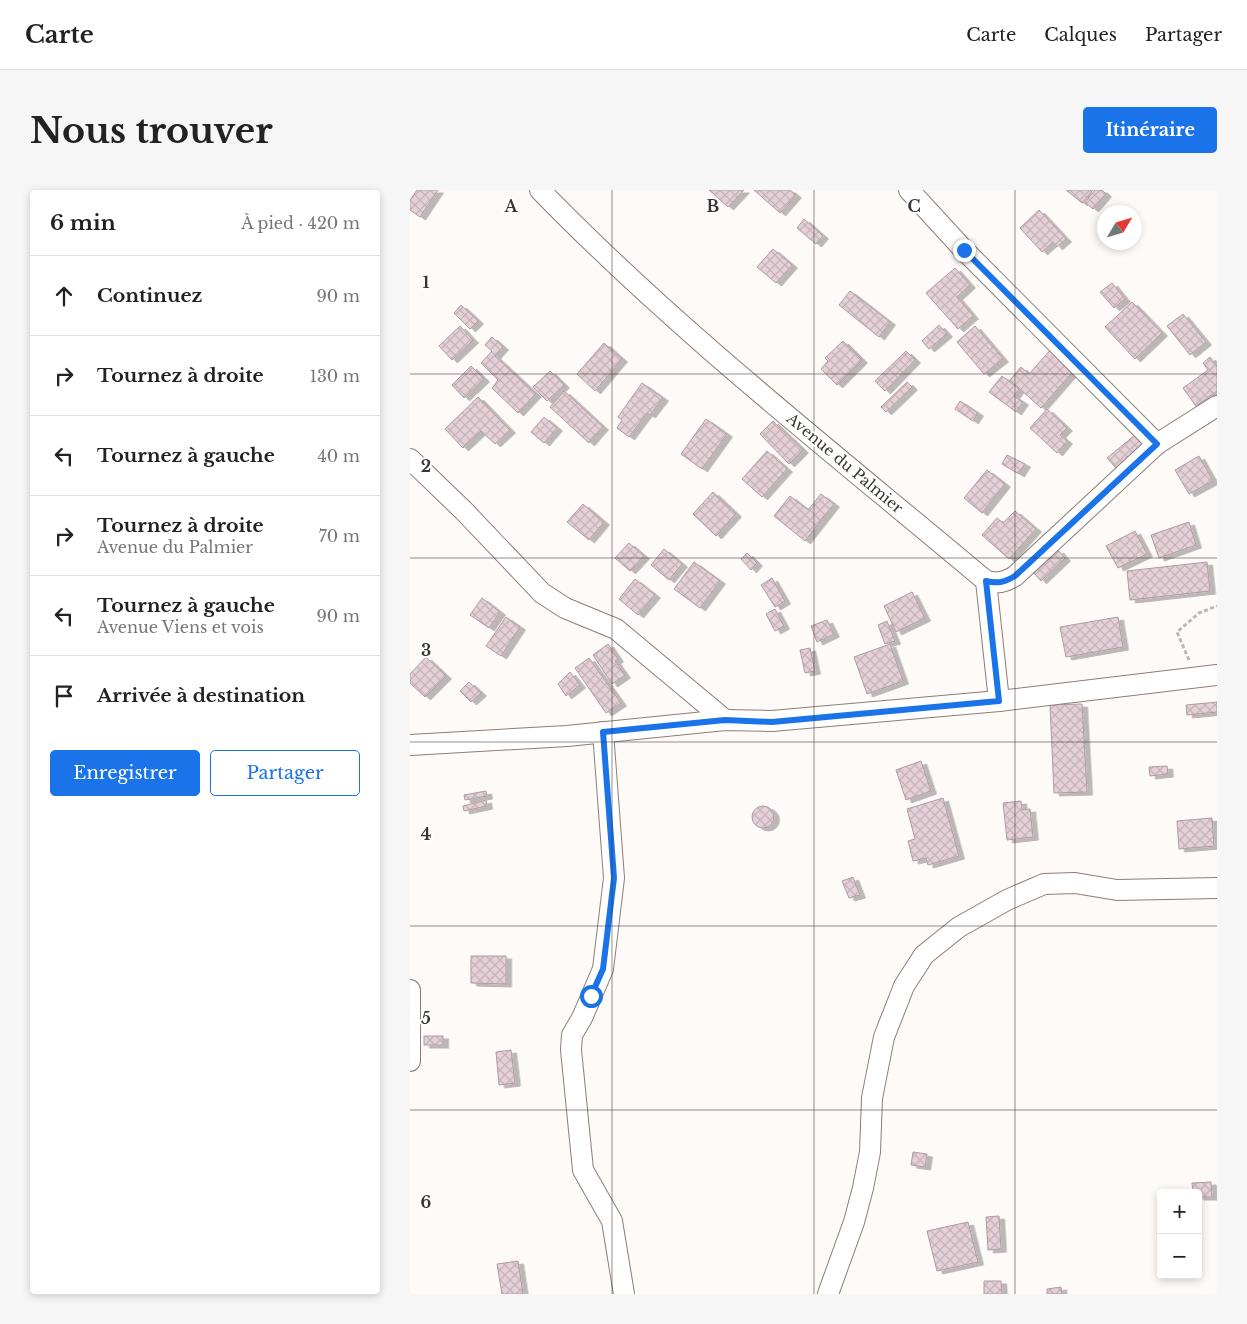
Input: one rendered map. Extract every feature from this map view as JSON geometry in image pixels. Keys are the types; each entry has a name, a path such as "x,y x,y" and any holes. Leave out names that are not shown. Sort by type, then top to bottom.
{"street":[{"name":"Avenue du Palmier","path":"540,190 653,300 836,459 934,536 986,581"},
{"path":"909,190 964,250 1157,444"},
{"path":"999,701 986,581 995,583 1006,582 1015,576 1157,444 1217,406"},
{"path":"410,459 464,511 542,594 565,608 616,629 725,720"},
{"path":"410,745 603,732 725,720 772,722 999,701 1208,676"},
{"path":"603,732 614,878 613,900 607,928 603,969 582,1018 572,1035 571,1050 583,1170 612,1221 624,1294"},
{"path":"828,1294 854,1222 863,1188 870,1152 872,1098 884,1037 904,986 924,955 959,927 1007,900 1044,884 1076,883 1116,890 1217,888"},
{"path":"410,990 410,1061"}],"path":[{"path":"1208,676 1184,653 1177,632 1199,613 1217,606"}],"building":[{"path":"417,190 438,190 420,217 410,210 410,200"},
{"path":"709,190 744,190 728,207"},
{"path":"754,190 790,190 796,195 780,213"},
{"path":"1066,190 1093,190 1082,203"},
{"path":"1095,190 1102,190 1106,194 1093,209 1085,202"},
{"path":"1039,210 1066,239 1057,247 1053,242 1042,252 1020,228"},
{"path":"804,219 823,236 816,244 797,228"},
{"path":"773,249 792,265 776,283 757,267"},
{"path":"955,268 970,285 957,297 973,316 958,329 926,293"},
{"path":"1112,283 1125,299 1114,308 1100,292"},
{"path":"850,291 890,322 879,337 839,305"},
{"path":"1132,302 1162,333 1135,359 1105,327"},
{"path":"461,305 478,321 470,329 454,313"},
{"path":"1183,314 1206,342 1190,355 1167,326"},
{"path":"939,325 947,334 929,349 922,341"},
{"path":"460,326 473,340 452,360 439,346"},
{"path":"975,326 1003,359 984,374 957,342"},
{"path":"492,337 503,347 495,356 536,394 518,413 492,388 498,380 481,363 492,351 485,345"},
{"path":"843,341 862,360 837,385 821,369 828,361 825,358"},
{"path":"604,343 622,359 595,391 577,374"},
{"path":"1053,347 1076,368 1041,408 1010,380 1021,367 1029,374"},
{"path":"906,351 915,360 885,391 875,381"},
{"path":"1210,357 1217,366 1217,391 1196,406 1183,388 1208,370 1203,363"},
{"path":"471,366 484,379 464,398 452,385"},
{"path":"550,371 564,385 547,401 533,387"},
{"path":"1002,376 1019,389 1014,396 1023,402 1016,412 989,392"},
{"path":"907,382 912,387 886,412 881,407"},
{"path":"642,383 663,398 650,415 647,413 629,437 617,428 622,420 618,417"},
{"path":"564,391 603,427 589,443 550,407"},
{"path":"478,397 510,430 495,444 481,431 463,448 445,429"},
{"path":"960,401 978,413 973,421 955,409"},
{"path":"1047,409 1067,428 1060,435 1067,441 1057,453 1030,428"},
{"path":"544,417 557,428 544,443 531,432"},
{"path":"706,419 727,434 702,469 681,454"},
{"path":"773,421 803,450 789,464 760,434"},
{"path":"1140,431 1149,441 1116,468 1107,458"},
{"path":"767,451 787,469 762,497 742,479"},
{"path":"1007,455 1025,464 1019,474 1002,464"},
{"path":"1199,456 1213,481 1189,494 1175,470"},
{"path":"987,470 1005,484 982,513 964,498"},
{"path":"713,492 736,514 716,536 693,514"},
{"path":"821,494 834,504 805,541 774,516 790,496 808,510"},
{"path":"583,504 604,522 589,540 567,522"},
{"path":"1015,511 1036,529 1009,559 982,535 997,518 1003,523"},
{"path":"1189,522 1196,545 1159,558 1151,535"},
{"path":"1135,531 1147,554 1118,568 1106,546"},
{"path":"629,543 644,556 630,571 615,558"},
{"path":"664,549 682,564 669,580 651,565"},
{"path":"1058,550 1065,558 1041,581 1034,573"},
{"path":"747,553 757,563 751,570 741,559"},
{"path":"694,562 720,581 700,608 674,589"},
{"path":"1207,562 1210,591 1130,600 1127,571"},
{"path":"772,578 785,601 775,607 761,585"},
{"path":"635,579 655,595 638,615 619,599"},
{"path":"912,592 925,618 896,632 884,606"},
{"path":"482,598 500,612 489,628 470,615"},
{"path":"775,609 784,626 775,631 766,614"},
{"path":"506,617 520,627 501,656 486,646"},
{"path":"1118,617 1123,647 1066,657 1060,627"},
{"path":"827,620 834,634 817,642 811,626"},
{"path":"887,621 895,641 885,644 878,625"},
{"path":"608,644 618,659 615,661 625,675 612,684 593,655"},
{"path":"890,644 903,681 867,694 854,657"},
{"path":"810,648 815,671 805,673 800,650"},
{"path":"426,657 446,676 425,697 410,683 410,674"},
{"path":"589,658 621,703 606,713 575,668"},
{"path":"570,672 580,685 566,696 558,684"},
{"path":"469,682 481,693 471,702 460,691"},
{"path":"1217,702 1217,712 1187,715 1186,705"},
{"path":"1082,704 1087,792 1054,793 1050,705"},
{"path":"921,761 931,791 906,800 896,770"},
{"path":"1167,766 1168,774 1150,776 1149,767"},
{"path":"486,791 487,796 465,800 464,795"},
{"path":"943,798 959,856 928,865 926,858 913,861 908,841 915,839 907,809"},
{"path":"486,800 487,806 464,811 463,806"},
{"path":"1021,801 1022,810 1030,809 1033,837 1007,840 1003,803"},
{"path":"763,806 771,809 774,817 771,825 763,828 755,825 752,817 755,809"},
{"path":"1212,818 1214,846 1179,849 1177,821"},
{"path":"853,877 860,895 849,898 842,881"},
{"path":"471,956 506,956 506,984 471,983"},
{"path":"424,1036 443,1036 443,1045 424,1045"},
{"path":"511,1050 515,1083 499,1085 496,1052"},
{"path":"913,1152 927,1154 925,1167 911,1165"},
{"path":"1211,1182 1212,1197 1202,1197 1202,1189 1193,1189 1192,1183"},
{"path":"999,1216 1001,1249 988,1250 986,1217"},
{"path":"968,1222 978,1262 937,1271 927,1231"},
{"path":"518,1261 523,1294 502,1294 497,1264"},
{"path":"984,1281 1001,1281 1002,1294 984,1294"},
{"path":"1061,1287 1062,1294 1047,1294 1047,1289"}],"route":[{"path":"591,996 603,969 607,928 613,900 614,878 603,732 725,720 772,722 999,701 986,581 995,583 1006,582 1015,576 1157,444 964,250"}]}
